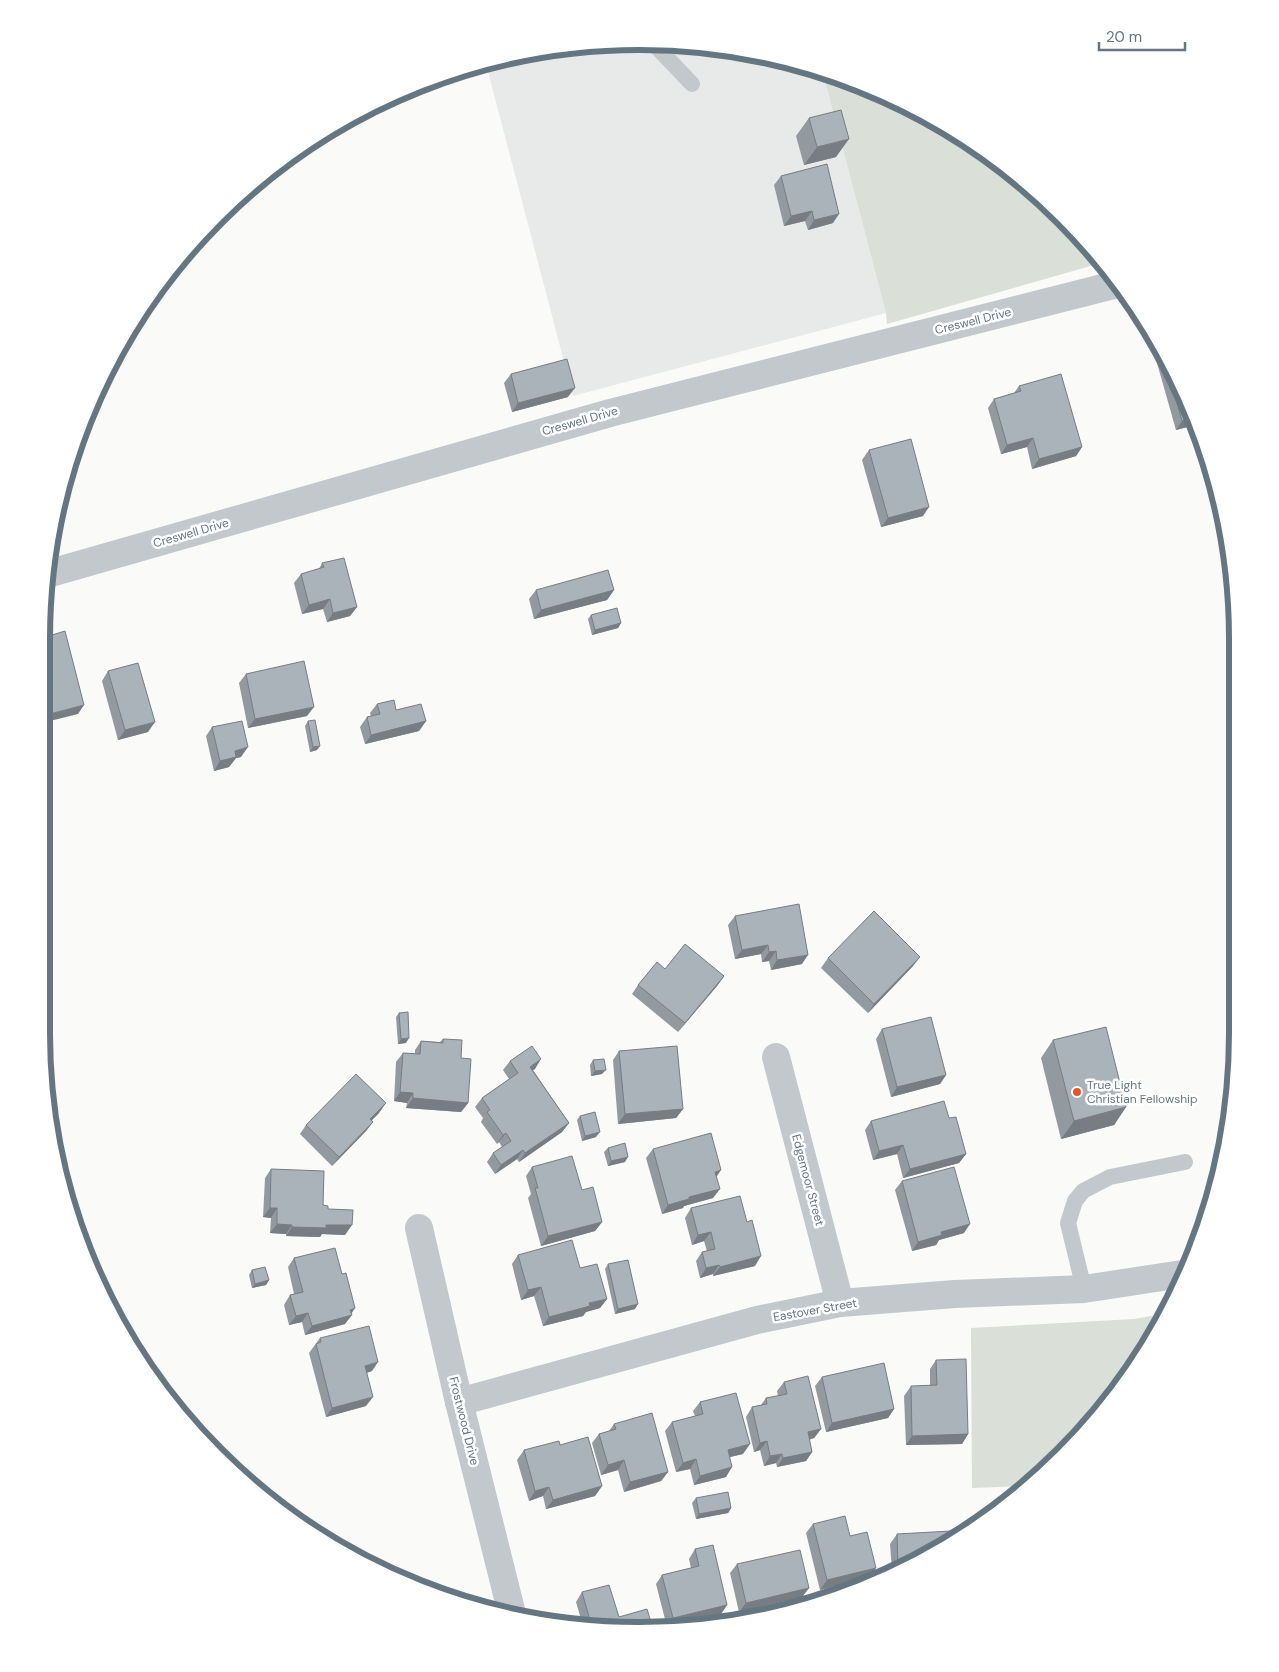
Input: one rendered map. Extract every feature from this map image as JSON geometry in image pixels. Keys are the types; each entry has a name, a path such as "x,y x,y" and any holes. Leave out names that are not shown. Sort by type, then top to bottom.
{"street":[{"name":"Creswell Drive","path":"54,572 610,413 1111,286"},
{"name":"Edgemoor Street","path":"776,1057 840,1303"},
{"name":"Frostwood Drive","path":"419,1228 459,1402 510,1608"},
{"name":"Eastover Street","path":"459,1402 757,1320 840,1303 956,1294 1084,1289 1176,1275"}],"lane":[{"path":"660,51 692,84"},
{"path":"1084,1289 1068,1223 1076,1201 1083,1191 1110,1177 1185,1162"}],"shaded area":[{"path":"601,51 678,51 755,61 825,80 886,313 573,396 488,70 524,61"},
{"path":"825,80 900,111 967,149 1028,196 1083,251 1094,265 887,324 886,313"},
{"path":"1156,1315 1130,1360 1083,1421 1028,1476 1015,1486 972,1488 971,1328 1134,1319"}],"building":[{"path":"841,110 849,139 817,147 809,118"},
{"path":"827,164 839,214 814,220 812,211 791,216 781,176"},
{"path":"567,359 575,388 518,403 511,374"},
{"path":"1061,374 1082,447 1039,459 1033,438 1007,445 994,399 1021,391 1019,386"},
{"path":"1175,393 1186,420 1182,421"},
{"path":"911,439 929,507 888,518 869,450"},
{"path":"344,558 357,607 333,613 330,599 309,605 301,574 324,567 322,563"},
{"path":"608,570 614,590 541,610 536,590"},
{"path":"617,608 621,623 595,630 591,615"},
{"path":"65,631 84,705 50,714 50,640 52,635"},
{"path":"304,661 314,707 255,719 246,674"},
{"path":"138,663 155,722 125,730 108,671"},
{"path":"394,700 396,710 421,704 426,721 371,735 367,717 380,714 377,704"},
{"path":"315,720 320,746 313,747 308,721"},
{"path":"242,721 248,747 235,751 236,757 220,761 212,727"},
{"path":"799,904 808,955 777,960 776,951 769,952 768,945 742,950 735,916"},
{"path":"874,911 920,957 874,1004 828,958"},
{"path":"685,944 724,976 685,1023 638,985 657,962 665,969"},
{"path":"408,1012 409,1038 401,1039 399,1013"},
{"path":"931,1017 946,1075 897,1087 882,1029"},
{"path":"1106,1027 1126,1107 1074,1121 1053,1040"},
{"path":"443,1039 462,1040 461,1058 471,1059 468,1103 413,1098 413,1093 400,1092 403,1053 420,1054 421,1041 443,1043"},
{"path":"532,1046 541,1059 530,1067 569,1123 525,1153 523,1150 501,1165 493,1153 511,1141 506,1133 503,1135 487,1112 490,1110 482,1098 518,1073 510,1061"},
{"path":"677,1046 683,1109 625,1114 619,1051"},
{"path":"604,1059 606,1070 595,1071 593,1060"},
{"path":"356,1074 386,1103 370,1119 373,1122 339,1157 306,1125"},
{"path":"944,1101 949,1118 956,1117 966,1154 910,1169 903,1145 879,1151 871,1121"},
{"path":"595,1112 600,1132 585,1136 580,1116"},
{"path":"711,1133 721,1170 715,1172 720,1189 668,1205 653,1149"},
{"path":"625,1143 628,1157 611,1161 608,1148"},
{"path":"572,1156 582,1190 593,1187 602,1222 548,1236 535,1188 538,1188 532,1167"},
{"path":"954,1167 970,1224 941,1232 942,1235 918,1242 902,1181"},
{"path":"271,1169 324,1171 323,1205 328,1206 328,1209 353,1210 352,1225 326,1225 326,1228 292,1227 292,1225 277,1224 277,1208 270,1208"},
{"path":"740,1196 747,1222 752,1220 761,1256 720,1267 719,1265 706,1268 702,1252 715,1249 711,1232 698,1235 691,1208"},
{"path":"572,1240 580,1268 597,1264 607,1299 589,1303 590,1306 549,1317 541,1287 528,1290 518,1255"},
{"path":"335,1248 342,1274 346,1273 355,1308 350,1310 352,1315 312,1326 308,1313 296,1316 290,1295 303,1292 294,1258"},
{"path":"628,1260 638,1304 618,1309 608,1264"},
{"path":"265,1267 269,1280 255,1284 252,1270"},
{"path":"369,1326 378,1362 365,1366 373,1397 332,1408 316,1344 321,1342 320,1338"},
{"path":"966,1359 968,1434 912,1436 911,1386 937,1385 936,1360"},
{"path":"884,1363 894,1409 832,1423 822,1377"},
{"path":"808,1376 821,1429 808,1432 812,1452 783,1458 782,1454 770,1456 767,1441 760,1443 752,1407 767,1404 766,1398 787,1394 784,1382"},
{"path":"736,1393 750,1444 728,1450 732,1467 700,1476 696,1459 683,1463 672,1422 703,1414 700,1402"},
{"path":"652,1413 668,1472 630,1482 624,1460 608,1465 599,1434 616,1429 614,1424"},
{"path":"588,1437 602,1486 553,1500 549,1487 535,1491 524,1450 559,1441 560,1445"},
{"path":"728,1492 731,1508 699,1514 696,1498"},
{"path":"845,1516 850,1536 867,1532 876,1568 827,1580 813,1524"},
{"path":"951,1531 934,1543 898,1562 897,1534"},
{"path":"713,1545 727,1605 673,1618 662,1575 699,1566 695,1549"},
{"path":"800,1550 809,1588 746,1603 737,1564"},
{"path":"609,1585 619,1617 647,1609 651,1622 590,1620 582,1592"}],"place":[{"name":"True Light Christian Fellowship","path":"1077,1092"}]}
